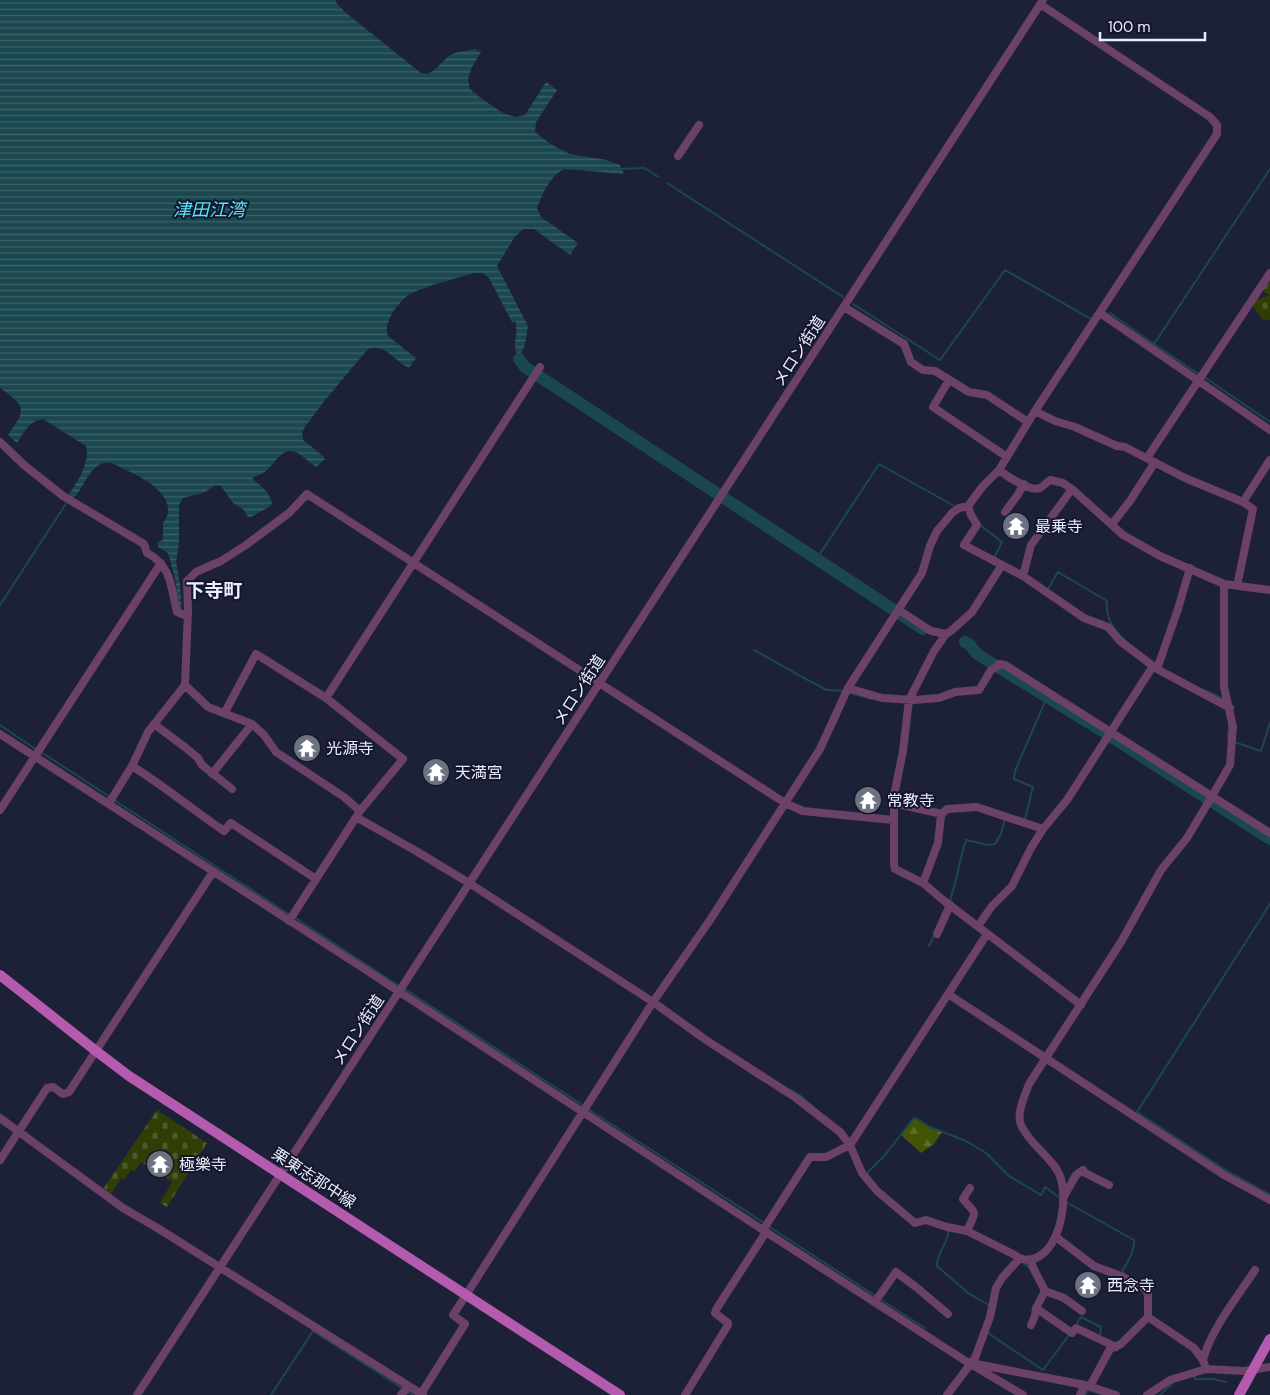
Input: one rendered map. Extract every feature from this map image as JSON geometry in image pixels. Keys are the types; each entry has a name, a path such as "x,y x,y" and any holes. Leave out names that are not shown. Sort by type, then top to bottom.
{"main road":[{"name":"栗東志那中線","path":"0,975 129,1076 620,1395"},
{"path":"1242,1394 1270,1338"}],"street":[{"name":"メロン街道","path":"137,1395 1041,1"},
{"path":"0,1118 123,1208 422,1394 465,1324 453,1315 654,1002 710,920 820,749 848,688 922,573 936,531 952,513 959,508 968,506 982,486 999,470 1035,411 1217,134 1217,125 1210,117 1041,1"},
{"path":"678,156 698,124"},
{"path":"1147,458 1270,273"},
{"path":"844,307 904,344 911,362 923,370 935,371 969,392 987,395 1028,422"},
{"path":"1100,313 1270,430"},
{"path":"326,698 540,367"},
{"path":"949,380 933,408 1007,457"},
{"path":"1035,411 1055,421 1125,447 1185,478 1253,508 1237,586"},
{"path":"0,442 24,465 63,496 144,544 147,554 161,563 167,573 177,612 187,616"},
{"path":"1243,502 1270,460"},
{"path":"1112,524 1155,462"},
{"path":"999,470 1035,488 1040,488 1050,480 1057,481 1072,489 1123,535 1138,544 1224,584 1270,590"},
{"path":"1005,512 1024,484"},
{"path":"1023,576 1031,545 1072,489"},
{"path":"111,800 132,766 148,732 185,685 186,581 190,576 221,561 246,545 289,513 307,494 785,803 803,811 893,820"},
{"path":"968,506 970,515 977,525 964,545 1023,576 1084,618 1108,627 1120,640 1155,668 1230,708"},
{"path":"0,810 161,563"},
{"path":"1002,565 972,612 946,634 934,650 909,700 903,751 893,803 894,864 895,869 923,883 1081,1005"},
{"path":"978,926 992,906 1012,886 1042,829 1067,800 1109,734 1155,668 1178,609 1190,568"},
{"path":"185,685 208,707 252,724 264,735 276,752 344,797 358,814 470,883 654,1002 706,1040 796,1098 840,1132 850,1144 862,1173 877,1191 915,1223 926,1220 967,1231 1024,1260 1041,1256 1056,1237 1061,1218 1063,1198 1062,1183 1057,1169 1030,1138 1020,1121 1023,1101 1029,1084 1121,942 1161,870 1187,838 1230,765 1233,727 1224,687 1224,584"},
{"path":"897,612 931,631 946,634"},
{"path":"224,712 256,654 326,698 404,760 358,814 292,917"},
{"path":"848,688 882,698 909,700 939,698 955,692 979,690 991,670 999,664 1005,665 1211,799 1270,833"},
{"path":"154,724 192,753 212,774 232,789"},
{"path":"212,774 252,724"},
{"path":"0,734 38,753 111,800 213,872 292,917 877,1300 971,1364 1023,1395"},
{"path":"132,766 161,784 177,799 224,831 231,822 316,879"},
{"path":"893,803 942,814"},
{"path":"923,883 938,843 941,815 947,809 977,807 1042,829"},
{"path":"0,1160 47,1088 53,1088 63,1094 69,1092 213,872"},
{"path":"937,934 950,905"},
{"path":"685,1395 728,1325 728,1322 717,1315 715,1312 716,1308 810,1157 826,1157 850,1144 987,934"},
{"path":"948,994 1224,1175 1270,1200"},
{"path":"1063,1198 1076,1175 1082,1170 1109,1185"},
{"path":"967,1231 975,1214 973,1209 963,1199 970,1188"},
{"path":"1056,1237 1094,1266 1121,1276 1144,1288 1148,1294 1148,1317 1121,1344 1110,1349 1080,1395"},
{"path":"947,1395 975,1358 990,1317 996,1288 1002,1278 1019,1259"},
{"path":"1030,1259 1044,1291 1031,1325"},
{"path":"1202,1360 1206,1348 1255,1270"},
{"path":"877,1300 896,1272 948,1314"},
{"path":"1044,1291 1064,1298 1082,1312"},
{"path":"1036,1308 1072,1333 1076,1328 1116,1347"},
{"path":"1148,1317 1194,1348 1206,1369"},
{"path":"971,1364 1087,1386 1116,1395"},
{"path":"1147,1395 1170,1380 1206,1369 1229,1371 1270,1367"},
{"path":"402,1395 409,1386"}],"green space":[{"path":"1270,278 1270,320 1262,319 1252,305 1256,300 1269,295 1262,290"},
{"path":"157,1110 207,1143 167,1207 160,1203 172,1182 165,1177 170,1170 156,1161 151,1168 141,1162 134,1172 131,1170 124,1180 121,1178 111,1194 103,1189"},
{"path":"916,1119 930,1128 942,1132 934,1144 921,1153 901,1135 913,1120"}],"water":[{"name":"津田江湾","path":"0,0 335,0 346,13 421,73 430,73 450,55 455,53 475,49 481,52 472,67 468,79 470,89 503,113 515,117 525,115 546,82 557,90 536,122 535,132 552,145 570,154 606,160 620,165 624,174 564,169 559,172 547,186 537,208 541,217 578,243 570,255 534,229 523,229 514,238 497,266 528,326 525,344 519,359 515,349 515,321 512,322 489,278 483,273 475,273 412,293 399,304 392,314 387,325 387,331 388,336 416,358 409,368 384,350 373,348 367,350 322,404 302,432 303,440 325,459 316,467 294,451 281,455 266,471 252,478 266,491 272,503 269,507 251,517 248,517 243,509 233,503 221,486 215,485 205,492 183,498 179,505 179,543 176,562 180,584 182,611 180,611 175,578 168,553 158,547 158,542 163,540 163,523 168,514 165,498 159,491 152,484 135,474 107,462 95,468 76,496 72,497 68,495 85,466 86,446 43,419 31,424 17,443 8,435 18,419 21,409 15,400 0,388"}],"waterway":[{"path":"620,169 645,168 658,177"},
{"path":"1200,375 1154,344 1270,169"},
{"path":"667,183 843,297"},
{"path":"853,304 940,360 1005,270 1091,319"},
{"path":"1110,313 1154,344"},
{"path":"519,359 525,367 923,629"},
{"path":"1204,377 1270,422"},
{"path":"816,560 879,464 956,507"},
{"path":"0,605 67,502"},
{"path":"980,525 1002,542 994,558"},
{"path":"1048,589 1058,572 1107,601 1107,613 1111,624 1126,641"},
{"path":"965,642 977,654 1104,732 1270,839"},
{"path":"754,650 827,690 845,691"},
{"path":"1204,690 1223,700"},
{"path":"850,693 872,699"},
{"path":"1025,819 1033,787 1014,779 1015,771 1047,697"},
{"path":"1234,742 1261,751 1270,723"},
{"path":"1228,739 1229,724"},
{"path":"0,725 37,750"},
{"path":"41,752 110,797"},
{"path":"114,800 290,915"},
{"path":"949,903 966,840 988,845 995,844 1001,834 1005,819"},
{"path":"1270,904 1137,1112 1224,1169 1270,1195"},
{"path":"294,917 399,986"},
{"path":"929,946 935,934"},
{"path":"403,988 584,1106"},
{"path":"791,1090 817,1110"},
{"path":"588,1109 764,1223"},
{"path":"866,1174 885,1155 913,1119 916,1118 930,1127 966,1141 986,1153 1009,1176 1041,1195 1045,1187 1060,1198"},
{"path":"1066,1202 1134,1240 1129,1260 1122,1271 1124,1273"},
{"path":"768,1226 877,1297"},
{"path":"949,1230 947,1239 938,1257 937,1266 968,1293 989,1305"},
{"path":"1023,1262 1030,1269"},
{"path":"881,1300 925,1328"},
{"path":"1076,1325 1081,1317 1101,1327 1100,1337"},
{"path":"271,1395 313,1331 402,1388"},
{"path":"988,1333 1043,1370 1069,1335"},
{"path":"1194,1375 1195,1379 1213,1379 1226,1382"},
{"path":"1160,1395 1173,1383"},
{"path":"1085,1395 1088,1390 1104,1395"},
{"path":"406,1391 413,1395"}],"place":[{"name":"最乗寺","path":"1016,526"},
{"name":"光源寺","path":"307,748"},
{"name":"天満宮","path":"436,772"},
{"name":"常教寺","path":"868,800"},
{"name":"極樂寺","path":"160,1164"},
{"name":"西念寺","path":"1088,1285"}],"district":[{"name":"下寺町","path":"214,590"}]}
